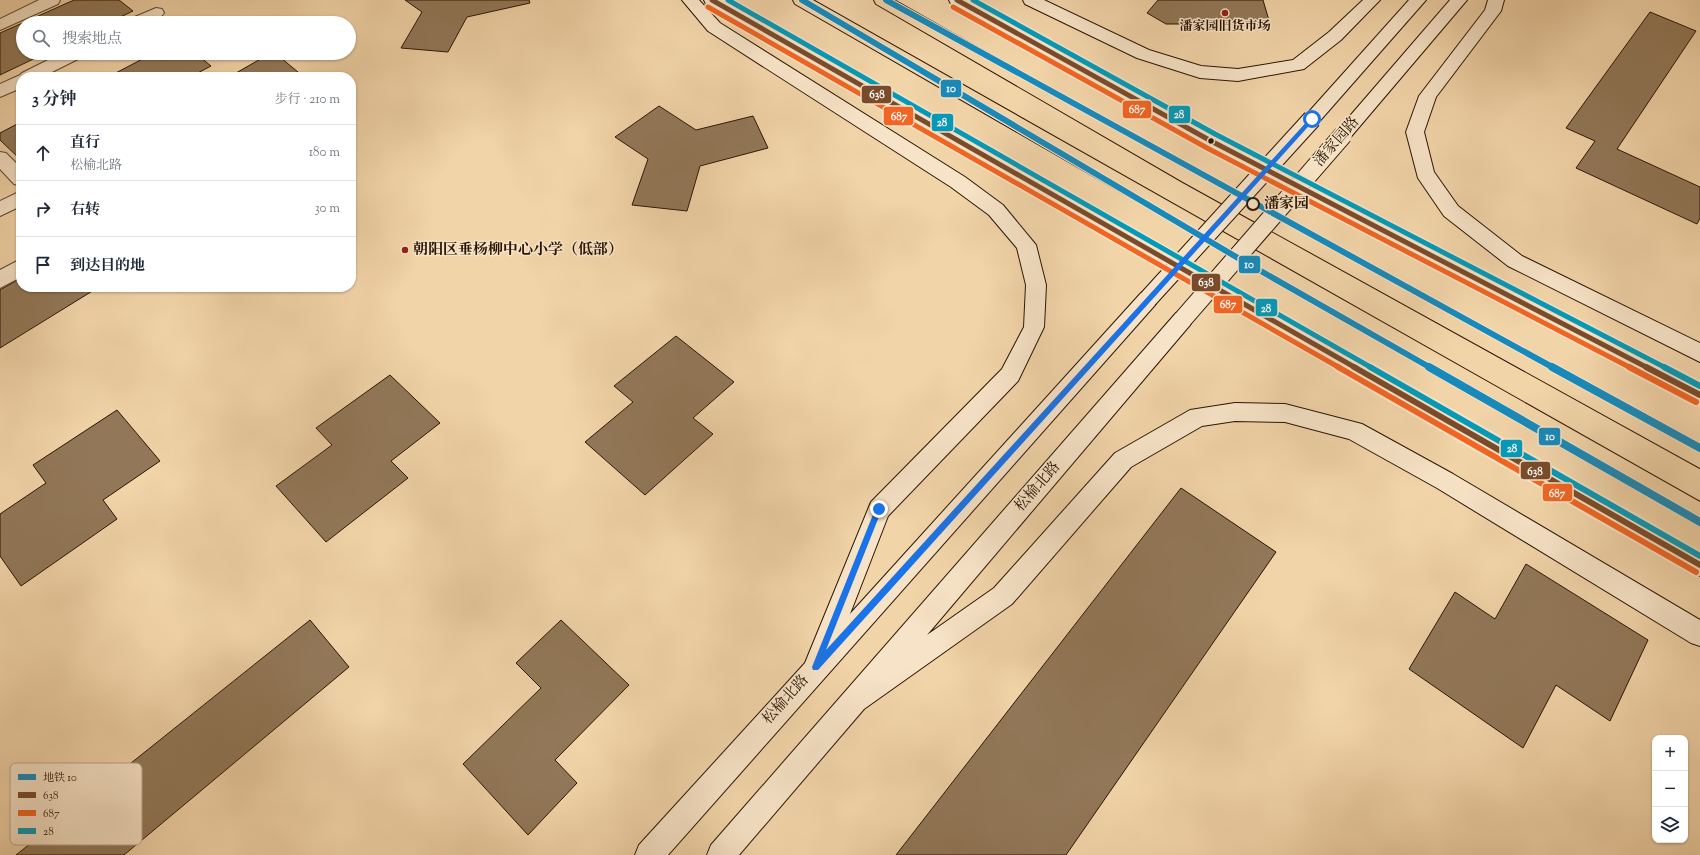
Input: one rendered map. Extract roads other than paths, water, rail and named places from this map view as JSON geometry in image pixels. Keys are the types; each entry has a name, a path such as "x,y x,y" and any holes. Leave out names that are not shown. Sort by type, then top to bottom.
{"highway":[{"path":"801,0 1700,514"},
{"path":"882,0 1190,177 1700,458"}],"street":[{"path":"19,16 52,0"},
{"path":"690,0 714,27 958,182 996,210 1026,245 1036,285 1034,328 1010,375 879,509 816,667"},
{"path":"712,0 1700,565"},
{"path":"957,0 1211,141 1700,395"},
{"path":"1031,0 1143,54 1200,72 1238,75 1298,65 1335,36 1372,0"},
{"name":"松榆北路","path":"648,855 1418,0"},
{"name":"潘家园路","path":"1183,319 1343,136 1459,0"},
{"path":"1496,0 1493,11 1428,96 1415,132 1425,173 1451,211 1515,261 1700,353"},
{"path":"150,16 156,13"},
{"path":"0,25 16,17"},
{"path":"38,72 62,60"},
{"path":"0,91 16,83"},
{"path":"0,158 16,174"},
{"path":"0,209 16,201"},
{"path":"0,280 16,270"},
{"name":"松榆北路","path":"721,855 1183,319"},
{"path":"856,699 1003,596 1123,460 1198,416 1235,412 1285,413 1354,431 1445,481 1700,634"}],"metro line":[{"name":"10","path":"802,0 1238,258 1700,522"},
{"name":"10","path":"886,0 1257,206 1700,448"}],"place":[{"name":"潘家园旧货市场","path":"1225,13"},
{"name":"潘家园","path":"1253,204"},
{"name":"朝阳区垂杨柳中心小学（低部）","path":"405,250"}]}
